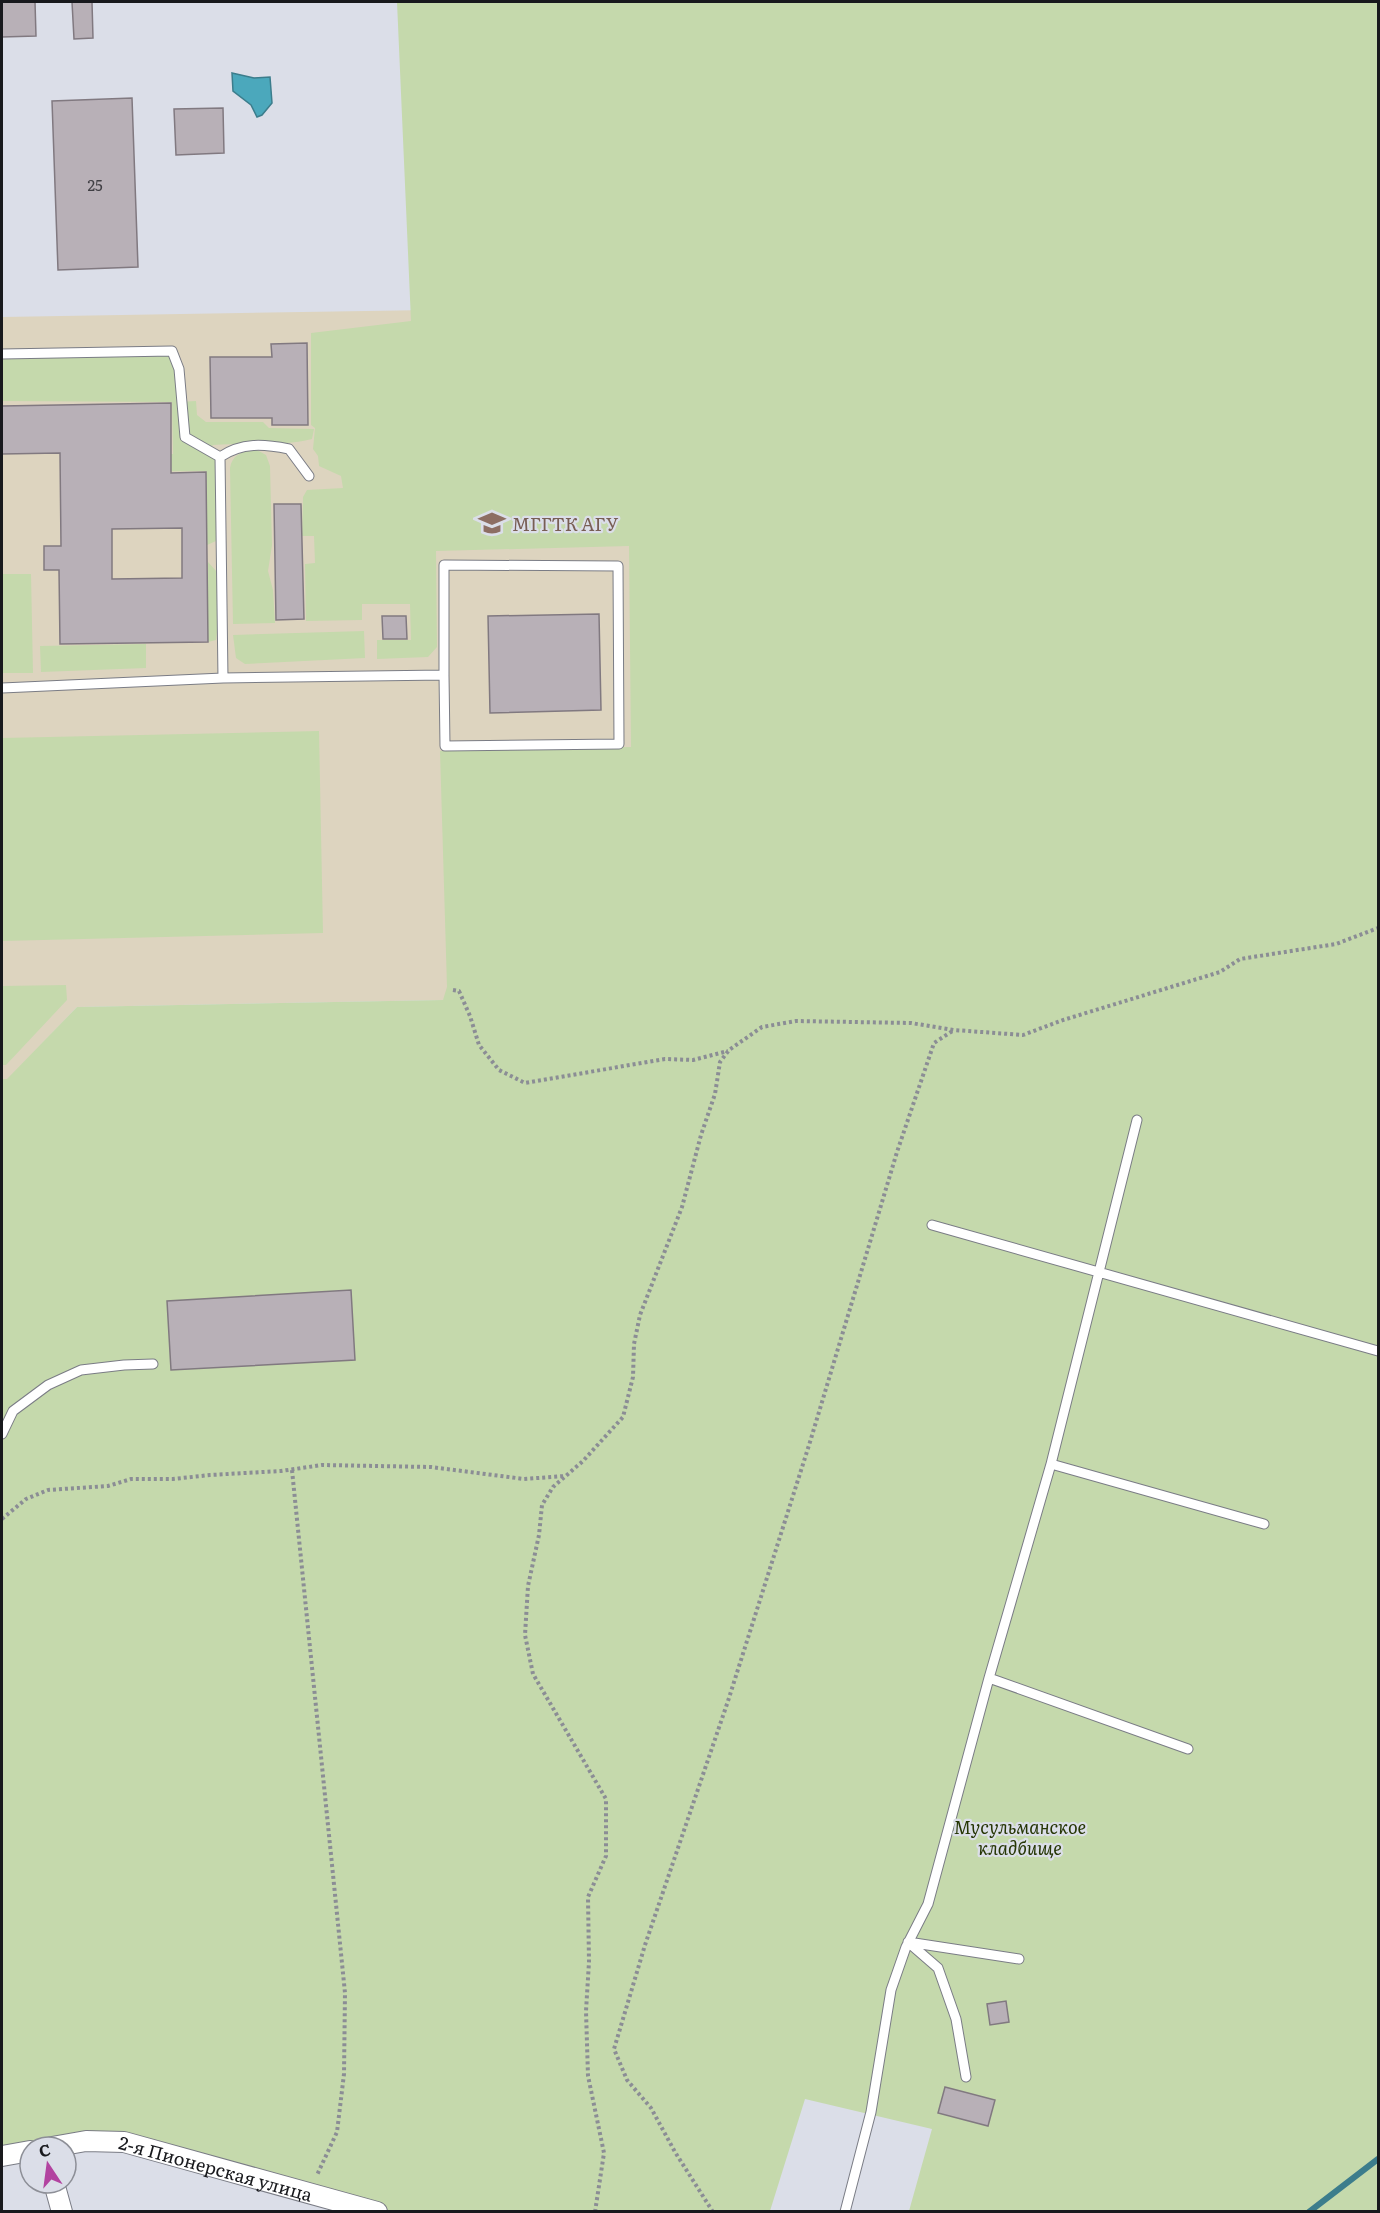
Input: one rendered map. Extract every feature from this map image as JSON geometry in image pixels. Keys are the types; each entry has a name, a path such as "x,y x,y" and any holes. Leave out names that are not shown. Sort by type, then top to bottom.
{"street":[{"name":"2-я Пионерская улица","path":"78,2142 124,2142 377,2211"},
{"path":"2,2156 18,2153"},
{"path":"57,2195 62,2211"}],"lane":[{"path":"2,354 172,351 179,369 185,437 220,457"},
{"path":"220,457 232,449 244,446 264,444 289,449 309,476"},
{"path":"220,457 223,678"},
{"path":"444,565 618,566 619,744 445,746 444,675 444,565"},
{"path":"2,688 223,678 444,675"},
{"path":"845,2211 871,2112 891,1990 909,1942 928,1904 988,1678 1051,1464 1137,1120"},
{"path":"932,1225 1378,1351"},
{"path":"2,1434 13,1411 48,1385 81,1370 153,1364"},
{"path":"1051,1464 1263,1524"},
{"path":"988,1678 1188,1749"},
{"path":"909,1942 1019,1959"},
{"path":"909,1942 939,1968 957,2019 966,2077"}],"path":[{"path":"595,2211 604,2153 588,2076 586,2011 589,1962 588,1897 606,1856 606,1799 533,1674 525,1635 528,1586 542,1505 553,1487 583,1461 623,1417 633,1377 634,1344 640,1315 682,1207 701,1135 716,1094 720,1062 729,1050 762,1027 796,1020 911,1023 954,1030 1023,1035 1063,1020 1220,972 1240,959 1336,944 1378,928"},
{"path":"453,990 459,991 479,1045 499,1070 525,1083 665,1059 693,1060 729,1050"},
{"path":"713,2211 675,2152 651,2108 627,2080 614,2049 645,1945 746,1645 904,1131 934,1043 954,1030"},
{"path":"2,1519 26,1499 48,1490 108,1486 131,1479 173,1479 292,1470 322,1465 431,1467 524,1479 565,1476"},
{"path":"292,1470 345,1993 344,2074 337,2132 309,2192"}],"shaded area":[{"name":"МГГТК АГУ","path":"973,301 443,1000 77,1007 7,1080 2,1079 2,317"}],"green space":[{"name":"Мусульманское кладбище","path":"397,2 1378,2 1378,2211 909,2211 932,2129 805,2099 770,2211 377,2211 163,2151 78,2148 78,2135 18,2135 18,2151 2,2156 2,1079 7,1079 77,1007 443,1000 447,987 440,751 631,747 629,546 436,551 437,647 428,657 377,659 377,640 411,640 410,604 362,604 362,620 306,621 305,564 315,563 314,536 302,536 303,497 307,490 343,488 341,476 319,466 318,456 313,449 315,428 311,425 311,333 411,321"},
{"path":"169,353 176,368 179,402 196,401 197,415 206,422 263,422 269,428 314,429 312,439 288,443 213,445 206,452 217,458 216,541 207,545 206,471 98,472 98,454 173,454 172,402 2,401 2,356"},
{"path":"252,450 266,455 270,466 272,545 268,571 273,590 275,623 233,624 230,468 237,455"},
{"path":"208,562 217,572 217,632 216,640 208,642"},
{"path":"2,574 31,574 33,673 2,673"},
{"path":"364,631 365,658 245,664 236,658 233,635"},
{"path":"146,644 146,668 41,672 40,646"},
{"path":"319,731 323,933 2,941 2,738"},
{"path":"66,985 67,1000 6,1065 2,1065 2,986"}],"water":[{"path":"232,73 254,78 270,77 272,103 262,115 257,117 251,105 233,91"}],"building":[{"path":"2,2 35,2 36,36 2,37"},
{"path":"72,2 92,2 93,38 74,39"},
{"path":"132,98 138,267 58,270 52,101"},
{"path":"223,108 224,153 176,155 174,109"},
{"path":"307,343 308,425 272,425 272,418 211,418 210,357 272,357 271,344"},
{"path":"171,403 171,473 206,472 208,642 60,644 59,570 44,570 44,546 61,546 60,453 2,454 2,406","holes":["182,528 182,578 112,579 112,529"]},
{"path":"274,504 301,504 304,619 276,620"},
{"path":"599,614 601,710 490,713 488,616"},
{"path":"382,616 406,616 407,639 383,639"},
{"path":"351,1290 355,1360 171,1370 167,1301"},
{"path":"1006,2001 1009,2022 990,2025 987,2004"},
{"path":"945,2087 995,2100 988,2126 938,2113"}],"waterway":[{"path":"1309,2212 1378,2159"}],"place":[{"name":"МГГТК АГУ","path":"492,523"}]}
